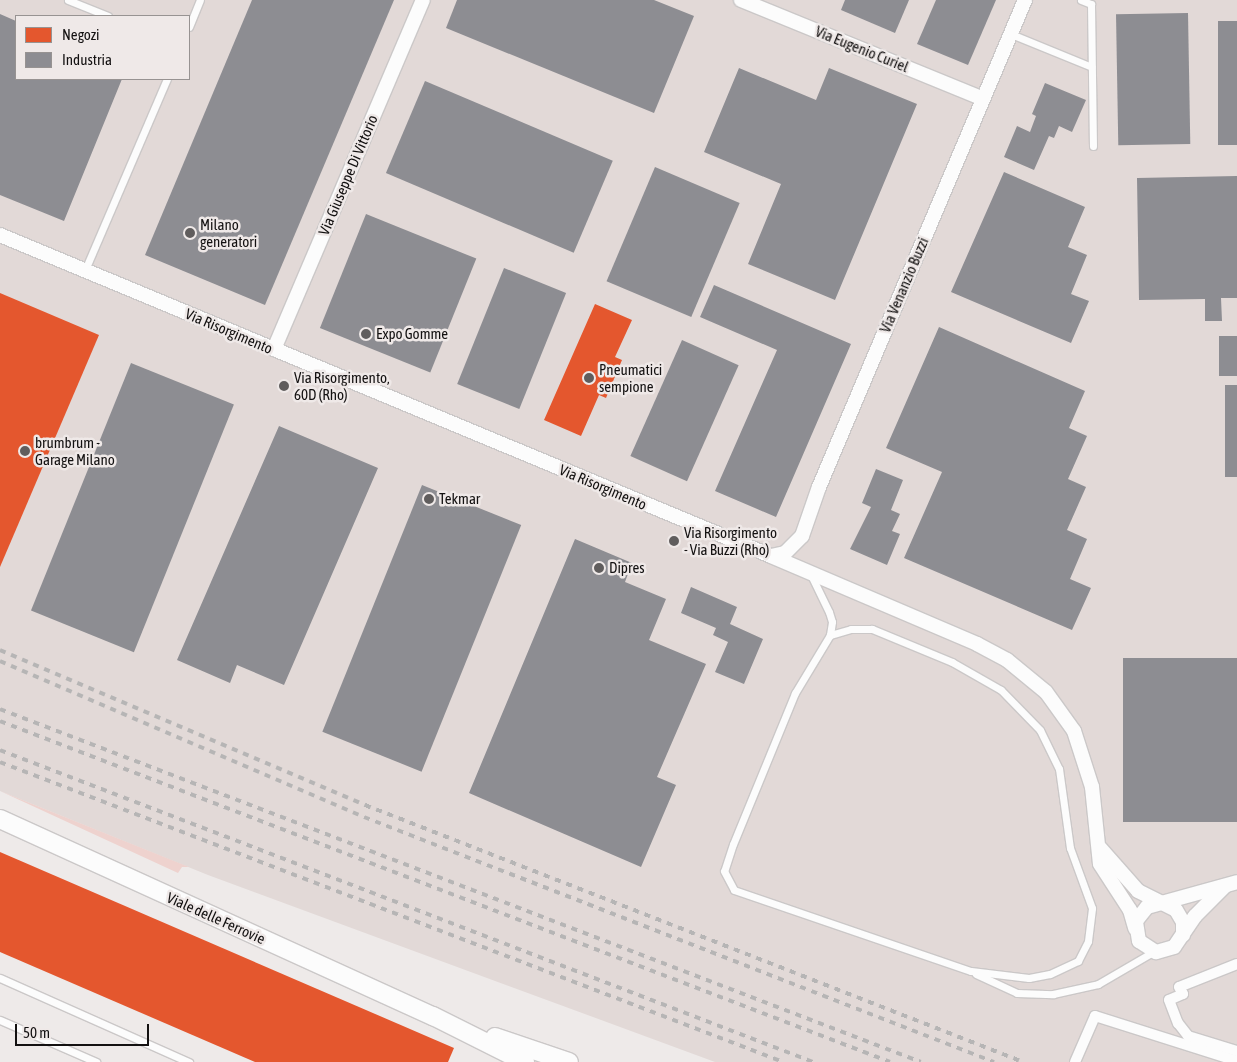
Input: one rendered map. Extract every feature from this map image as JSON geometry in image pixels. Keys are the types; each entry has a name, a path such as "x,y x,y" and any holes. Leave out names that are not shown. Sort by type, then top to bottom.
{"street":[{"name":"Via Giuseppe Di Vittorio","path":"274,349 423,0"},
{"name":"Via Eugenio Curiel","path":"741,0 983,99"},
{"name":"Via Venanzio Buzzi","path":"772,556 786,553 802,536 819,487 1025,0"},
{"name":"Via Risorgimento","path":"0,235 772,556 811,575 977,644 1038,684 1060,708 1083,751 1092,787 1102,870 1130,910 1136,928"},
{"name":"Viale delle Ferrovie","path":"0,819 433,1016 525,1062"},
{"path":"1098,843 1129,884 1180,914 1184,926 1182,938"},
{"path":"1231,884 1195,916 1182,938 1170,950 1158,952 1142,945 1136,928 1144,909 1231,884"},
{"path":"1237,964 1179,988 1183,994 1169,1000 1178,1023 1188,1036 1237,1051"},
{"name":"Viale delle Ferrovie","path":"433,1016 569,1062"},
{"path":"1074,1062 1095,1016 1237,1061"}],"lane":[{"path":"68,0 106,15"},
{"path":"190,25 200,0"},
{"path":"1081,0 1091,4 1093,146"},
{"path":"1011,34 1092,67"},
{"path":"85,270 167,80"},
{"path":"811,575 831,618 830,635 795,693 724,871 734,890 971,971 1015,978 1050,974 1078,961 1088,941 1092,908 1073,860 1064,790 1052,748 1017,703 961,666 872,629 852,629 830,635"},
{"path":"971,971 999,987 1017,992 1053,994 1098,984 1144,954 1158,952"},
{"path":"0,978 173,1059 189,1062"},
{"path":"0,1020 96,1062"}],"shaded area":[{"path":"0,0 1237,0 1237,1062 715,1062 208,875 0,791"},
{"path":"0,791 189,867 182,867 178,873"}],"building: Negozi":[{"name":"brumbrum - Garage Milano","path":"0,293 99,335 0,567"},
{"name":"Pneumatici sempione","path":"595,304 632,320 615,357 622,360 606,398 599,395 581,436 544,420"},
{"path":"0,852 454,1048 448,1062 255,1062 0,952"}],"building: Industria":[{"path":"252,0 394,0 265,305 145,255"},
{"path":"457,0 654,0 694,16 654,113 446,28"},
{"path":"845,0 909,0 895,33 841,10"},
{"path":"936,0 996,0 968,65 917,44"},
{"path":"1188,13 1190,144 1118,145 1116,14"},
{"path":"0,14 15,21 15,80 122,80 64,221 0,195"},
{"path":"1218,21 1237,21 1237,145 1218,145"},
{"path":"739,68 816,100 829,68 917,104 835,300 748,264 781,184 704,152"},
{"path":"425,81 613,161 574,253 386,173"},
{"path":"1045,83 1086,100 1072,132 1059,126 1054,138 1049,136 1034,170 1004,157 1017,126 1030,132 1036,116 1032,114"},
{"path":"655,167 740,203 691,317 607,281"},
{"path":"1004,172 1085,207 1068,247 1087,255 1071,294 1089,301 1071,343 951,292"},
{"path":"1237,176 1237,298 1221,298 1222,321 1205,321 1205,299 1139,300 1137,178"},
{"path":"366,214 476,259 430,373 320,328"},
{"path":"504,268 566,293 519,409 457,384"},
{"path":"714,285 851,344 776,517 715,491 777,350 700,317"},
{"path":"939,327 1085,391 1069,428 1087,436 1068,479 1086,487 1067,530 1087,539 1070,579 1091,588 1072,630 904,558 942,472 886,448"},
{"path":"1219,336 1237,336 1237,376 1219,376"},
{"path":"682,340 739,365 687,481 630,456"},
{"path":"131,363 234,405 134,652 31,611"},
{"path":"1225,385 1237,385 1237,477 1225,477"},
{"path":"279,426 378,468 284,685 237,665 230,683 177,660"},
{"path":"876,469 903,480 891,510 900,514 892,531 900,534 887,565 850,549 871,507 862,503"},
{"path":"422,485 521,525 422,772 322,732"},
{"path":"575,539 632,563 625,582 666,599 649,640 706,664 657,777 676,785 641,867 469,793"},
{"path":"691,587 737,607 730,624 763,639 744,684 715,672 728,642 713,635 716,628 681,613"},
{"path":"1123,658 1237,658 1237,822 1123,822"}],"railway":[{"path":"0,650 365,805 1023,1062"},
{"path":"0,661 364,817 994,1062"},
{"path":"0,709 921,1062"},
{"path":"0,721 890,1062"},
{"path":"0,750 813,1062"},
{"path":"0,762 783,1062"}],"place":[{"name":"Milano generatori","path":"190,233"},
{"name":"Expo Gomme","path":"366,334"},
{"name":"Pneumatici sempione","path":"589,378"},
{"name":"Via Risorgimento, 60D (Rho)","path":"284,386"},
{"name":"brumbrum - Garage Milano","path":"25,451"},
{"name":"Tekmar","path":"429,499"},
{"name":"Via Risorgimento - Via Buzzi (Rho)","path":"674,541"},
{"name":"Dipres","path":"599,568"}]}
